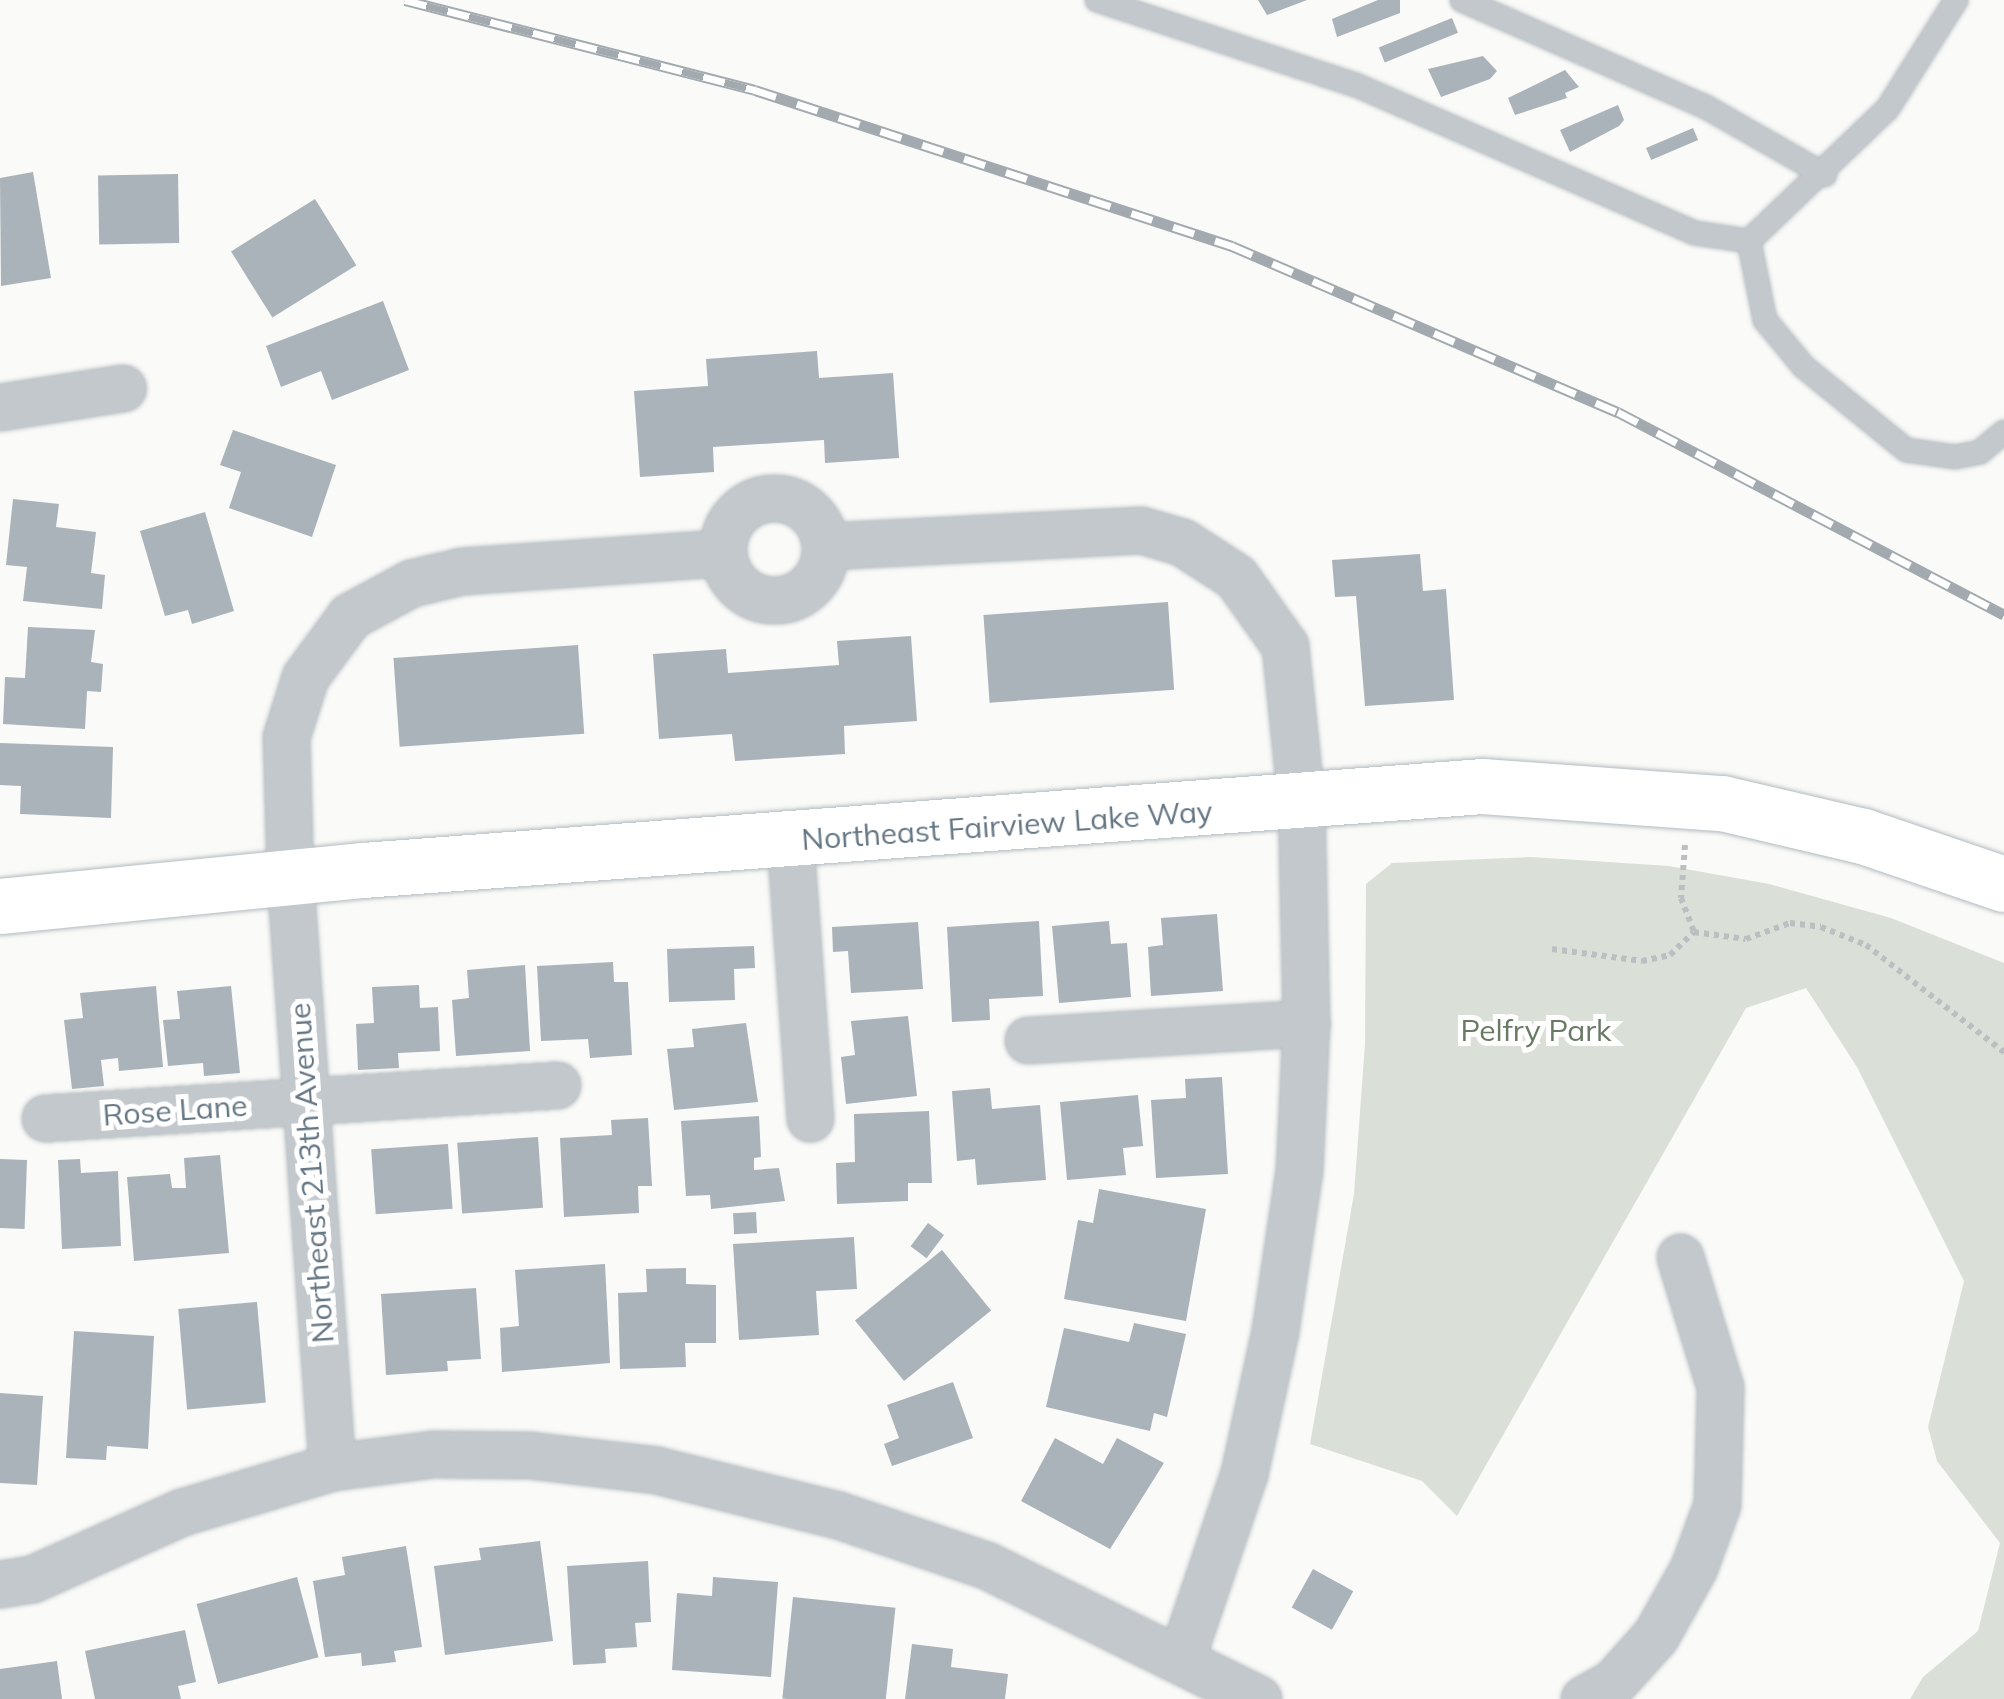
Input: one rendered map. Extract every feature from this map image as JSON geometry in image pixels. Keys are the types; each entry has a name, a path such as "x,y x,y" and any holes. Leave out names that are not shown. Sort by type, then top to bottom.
{"street":[{"path":"0,407 122,388"},
{"path":"760,499 802,506 826,546 811,585 772,600 746,593 729,575 722,553 728,524 760,499"},
{"path":"826,546 1100,527 1141,530 1197,550 1236,578 1285,646 1301,802 1306,1023 1298,1170 1275,1331 1244,1473 1181,1659"},
{"name":"Northeast 213th Avenue","path":"332,1468 290,878 286,738 292,708 325,644 350,616 380,596 439,574 722,553"},
{"name":"Northeast Fairview Lake Way","path":"0,906 290,878 1482,786 1693,800 1863,836 2004,884"},
{"path":"790,840 810,1118"},
{"path":"1028,1040 1306,1023"},
{"name":"Rose Lane","path":"46,1118 557,1085"},
{"path":"1584,1699 1613,1682 1656,1635 1694,1567 1717,1504 1720,1388 1680,1256"},
{"path":"0,1584 32,1579 182,1512 332,1468 434,1454 529,1455 730,1486 986,1565 1258,1699"}],"lane":[{"path":"1097,0 1356,85 1695,233 1749,241 1825,175 1897,96 1956,0"},
{"path":"1462,0 1704,106 1825,175"},
{"path":"1749,241 1766,320 1804,367 1906,450 1968,455 2004,432"}],"path":[{"path":"1693,800 1680,886 1694,932"},
{"path":"1694,932 1746,939 1790,922 1821,927 1866,944 2004,1052"},
{"path":"1552,949 1642,961 1670,955 1694,932"}],"green space":[{"name":"Pelfry Park","path":"1531,857 1669,866 1769,884 1891,918 2004,963 2004,1699 1910,1699 1923,1677 1978,1631 2000,1543 1937,1461 1928,1427 1964,1281 1857,1067 1806,988 1746,1008 1457,1516 1422,1481 1310,1444 1354,1194 1365,1044 1366,884 1392,863"}],"building":[{"path":"1258,0 1307,0 1267,15"},
{"path":"1378,0 1400,0 1400,13 1337,37 1332,19"},
{"path":"1452,18 1458,33 1385,62 1379,48"},
{"path":"1483,56 1497,71 1490,79 1441,97 1428,69"},
{"path":"1565,70 1579,87 1565,93 1567,98 1515,115 1508,98"},
{"path":"1618,105 1624,120 1619,126 1570,152 1560,130"},
{"path":"1693,128 1698,140 1651,160 1646,148"},
{"path":"33,172 51,278 1,286 0,178"},
{"path":"178,174 179,243 99,244 98,175"},
{"path":"315,199 356,265 272,318 231,251"},
{"path":"383,301 409,370 332,400 321,371 281,387 266,346"},
{"path":"817,351 819,378 893,373 899,458 825,463 824,440 713,447 714,472 640,477 634,391 708,386 706,359"},
{"path":"233,430 336,465 312,537 229,508 241,472 220,465"},
{"path":"13,499 59,504 56,527 96,532 91,573 105,575 102,609 23,601 27,567 6,565"},
{"path":"205,512 234,611 192,624 188,610 165,616 140,531"},
{"path":"1420,554 1423,591 1446,589 1454,700 1365,706 1356,596 1335,597 1332,560"},
{"path":"1168,602 1174,690 990,703 983,615"},
{"path":"28,627 95,630 91,662 103,664 101,692 87,691 85,729 3,724 5,677 25,678"},
{"path":"911,636 917,721 844,726 845,754 735,761 732,734 659,739 653,654 726,649 728,673 839,665 837,641"},
{"path":"578,645 584,734 400,747 393,658"},
{"path":"0,743 113,747 111,818 20,814 21,786 0,785"},
{"path":"1217,914 1223,991 1151,996 1148,947 1163,945 1161,918"},
{"path":"1039,921 1043,996 989,999 990,1020 952,1022 947,927"},
{"path":"1109,921 1111,944 1127,943 1131,997 1059,1003 1052,926"},
{"path":"918,922 923,989 851,993 848,951 833,952 832,927"},
{"path":"754,946 755,968 734,969 735,1000 669,1002 667,949"},
{"path":"613,962 614,982 628,982 632,1055 590,1058 588,1039 541,1041 537,966"},
{"path":"525,965 530,1051 456,1056 452,1000 469,998 467,970"},
{"path":"419,985 420,1008 438,1007 440,1051 398,1053 399,1068 358,1070 356,1024 374,1023 372,987"},
{"path":"156,986 163,1067 119,1071 118,1058 101,1060 104,1086 72,1089 64,1020 83,1018 80,993"},
{"path":"231,986 240,1073 204,1076 203,1063 168,1066 163,1020 180,1019 177,991"},
{"path":"908,1016 917,1096 846,1104 841,1057 855,1055 851,1021"},
{"path":"746,1023 758,1102 674,1110 667,1049 694,1047 692,1029"},
{"path":"1222,1077 1228,1174 1156,1178 1151,1100 1186,1098 1185,1079"},
{"path":"990,1088 992,1109 1040,1105 1046,1180 977,1185 975,1159 957,1161 952,1091"},
{"path":"1138,1095 1143,1146 1123,1148 1126,1175 1067,1180 1060,1102"},
{"path":"929,1111 932,1183 908,1183 908,1201 837,1204 836,1163 855,1162 854,1114"},
{"path":"759,1116 761,1157 754,1158 754,1170 779,1168 785,1201 711,1209 710,1195 686,1196 681,1121"},
{"path":"648,1118 652,1186 638,1186 639,1213 564,1217 560,1138 612,1135 611,1120"},
{"path":"538,1137 543,1208 462,1213 457,1143"},
{"path":"448,1144 453,1209 376,1214 371,1149"},
{"path":"220,1155 229,1253 134,1261 127,1177 170,1174 172,1188 186,1188 184,1158"},
{"path":"0,1159 27,1160 25,1229 0,1228"},
{"path":"80,1159 81,1173 118,1171 121,1246 62,1249 58,1160"},
{"path":"1099,1189 1206,1209 1186,1321 1064,1299 1078,1220 1093,1223"},
{"path":"756,1212 757,1233 734,1234 733,1213"},
{"path":"928,1223 944,1235 927,1258 911,1246"},
{"path":"854,1237 857,1289 816,1291 819,1335 739,1340 733,1244"},
{"path":"942,1250 991,1311 904,1381 855,1320"},
{"path":"605,1264 610,1363 502,1372 500,1328 519,1326 515,1270"},
{"path":"686,1268 686,1284 716,1285 716,1343 685,1343 686,1367 620,1369 618,1293 647,1292 646,1269"},
{"path":"476,1288 481,1359 447,1361 448,1371 386,1375 381,1294"},
{"path":"257,1302 266,1403 187,1410 178,1309"},
{"path":"1134,1323 1186,1334 1167,1417 1154,1413 1150,1431 1046,1407 1064,1328 1129,1342"},
{"path":"74,1331 154,1336 148,1449 107,1446 106,1460 66,1458"},
{"path":"953,1382 973,1438 892,1466 884,1444 899,1438 887,1405"},
{"path":"0,1393 43,1396 37,1485 0,1483"},
{"path":"1055,1438 1103,1464 1117,1438 1164,1463 1110,1549 1021,1501"},
{"path":"540,1541 553,1641 445,1655 434,1566 481,1560 479,1548"},
{"path":"406,1546 422,1647 394,1651 396,1662 362,1666 361,1653 325,1657 313,1581 345,1575 342,1557"},
{"path":"648,1561 651,1622 635,1623 637,1647 605,1649 606,1663 573,1665 567,1566"},
{"path":"1313,1569 1353,1591 1332,1630 1292,1607"},
{"path":"297,1577 318,1657 218,1684 197,1604"},
{"path":"713,1577 778,1582 771,1677 672,1670 677,1593 712,1596"},
{"path":"793,1597 895,1608 886,1699 782,1698"},
{"path":"185,1630 196,1682 178,1686 181,1699 95,1699 85,1651"},
{"path":"912,1644 953,1649 951,1667 1008,1674 1005,1699 905,1699"},
{"path":"57,1661 62,1699 0,1699 0,1669"}],"railway":[{"path":"405,0 755,90 1232,246 1618,412 2004,615"}]}
